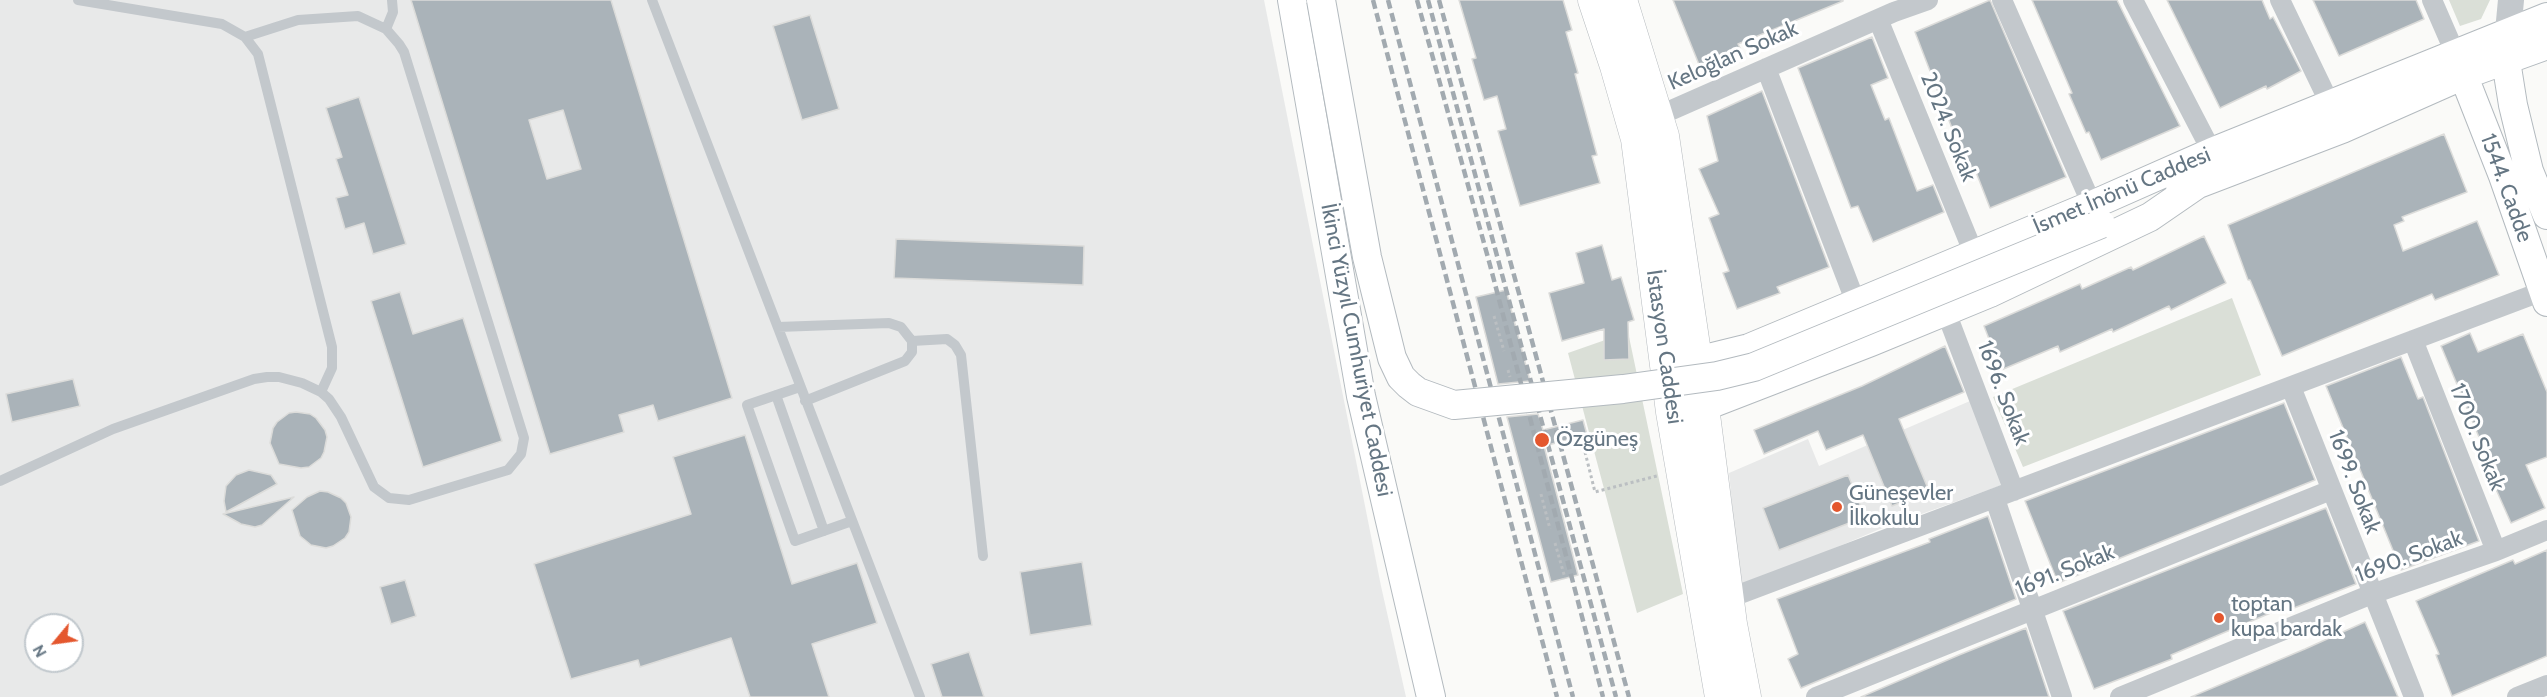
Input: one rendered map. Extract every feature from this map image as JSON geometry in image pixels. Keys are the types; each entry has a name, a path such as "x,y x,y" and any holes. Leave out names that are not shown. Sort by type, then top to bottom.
{"main road":[{"name":"İkinci Yüzyıl Cumhuriyet Caddesi","path":"1292,0 1361,396 1431,697"},
{"path":"1321,0 1367,257 1392,358 1401,377 1418,392 1454,405 1623,389 1717,376 1754,367 2096,215"},
{"name":"İstasyon Caddesi","path":"1594,0 1637,139 1672,412 1721,697"},
{"name":"İstasyon Caddesi","path":"1621,0 1664,136 1703,407 1727,599 1745,697"},
{"name":"İsmet İnönü Caddesi","path":"1696,361 1749,348 1974,254 2198,184 2342,129 2459,64 2508,32 2547,17"},
{"name":"1544. Cadde","path":"2508,32 2506,61 2513,105 2529,171 2547,215"},
{"path":"2459,64 2506,61 2547,45"},
{"name":"İsmet İnönü Caddesi","path":"2096,215 2212,152 2330,104 2459,64"},
{"name":"1544. Cadde","path":"2459,64 2504,176 2545,297"},
{"name":"İsmet İnönü Caddesi","path":"1703,407 1946,312 2150,217 2198,184"},
{"path":"1666,366 1696,361"},
{"path":"1672,412 1703,407"}],"street":[{"name":"Keloğlan Sokak","path":"1658,116 1878,19 1928,0"},
{"path":"2002,0 2096,215"},
{"path":"2133,0 2212,152"},
{"path":"2280,0 2330,104"},
{"path":"2432,0 2459,64"},
{"path":"2508,32 2511,0"},
{"name":"2024. Sokak","path":"1878,19 1974,254"},
{"path":"1766,68 1856,303"},
{"path":"1727,599 2413,340 2545,297"},
{"name":"1696. Sokak","path":"1946,312 2014,491"},
{"name":"1700. Sokak","path":"2413,340 2496,551"},
{"name":"1699. Sokak","path":"2291,387 2414,697"},
{"name":"1691. Sokak","path":"1816,697 2331,490"},
{"path":"1995,499 2062,697"},
{"name":"1690. Sokak","path":"2120,697 2372,594 2496,551 2547,530"},
{"path":"2517,697 2547,685"}],"lane":[{"path":"78,0 222,24 245,37 258,54 332,347 332,368 321,392"},
{"path":"386,29 393,12 392,0"},
{"path":"652,0 920,697"},
{"path":"0,482 113,429 255,379 267,377 291,379 321,392 341,417 374,487 389,498 409,500 508,470 517,460 524,438 404,52 386,29 358,16 298,20 245,37"},
{"path":"778,327 889,323 901,327 912,341 912,352 905,361 805,400"},
{"path":"912,341 947,339 955,345 961,356 984,556"},
{"path":"800,387 747,405 795,541 852,521"},
{"path":"776,395 824,531"}],"path":[{"path":"1494,316 1504,351"},
{"path":"1585,452 1595,492 1683,470"},
{"path":"1540,494 1550,528"},
{"path":"1555,543 1565,578"}],"shaded area":[{"path":"0,0 1264,0 1381,586 1406,697 0,697"},
{"path":"2449,0 2490,0 2481,19 2460,26"},
{"path":"2232,298 2261,375 2023,467 1993,397"},
{"path":"1628,332 1683,594 1637,613 1568,353"},
{"name":"Güneşevler İlkokulu","path":"1970,401 2002,485 1880,529 1740,588 1729,473 1808,439 1819,466"}],"building":[{"path":"411,0 611,0 732,398 658,421 653,405 619,415 624,432 550,454","holes":["563,110 581,169 547,179 529,120"]},
{"path":"1459,0 1563,0 1572,30 1566,32 1597,155 1592,156 1600,183 1520,206 1498,131 1506,129 1497,96 1484,100 1472,59 1476,58"},
{"path":"1673,0 1843,1 1738,44 1741,50 1700,67"},
{"path":"1990,0 2066,177 1990,208 1976,172 1970,175 1915,32"},
{"path":"2032,0 2117,0 2180,126 2101,160 2069,94 2072,93"},
{"path":"2167,0 2262,0 2270,19 2273,17 2301,71 2267,89 2266,86 2220,108"},
{"path":"2313,0 2416,0 2424,19 2339,56"},
{"path":"810,15 839,109 802,120 773,26"},
{"path":"1872,37 1888,78 1871,85 1885,120 1889,118 1917,191 1933,185 1944,212 1873,242 1858,206 1851,208 1798,68"},
{"path":"1762,91 1829,267 1777,287 1780,293 1737,309 1723,273 1729,271 1709,218 1719,214 1699,169 1718,161 1707,116"},
{"path":"359,97 406,244 373,254 364,223 345,229 336,198 348,195 336,159 342,157 326,108"},
{"path":"2444,134 2467,192 2402,217 2404,221 2394,225 2403,251 2477,221 2499,275 2435,300 2432,294 2282,356 2250,280 2248,280 2228,225"},
{"path":"2204,236 2226,283 2171,310 2169,306 2113,332 2112,329 2060,352 2058,346 2001,370 1984,326 2080,284 2082,289 2131,267 2133,270"},
{"path":"896,239 1084,246 1083,285 894,278"},
{"path":"1602,245 1612,280 1621,277 1634,320 1628,322 1629,359 1604,360 1604,329 1562,341 1549,293 1584,283 1576,253"},
{"path":"1506,290 1530,381 1498,384 1476,297"},
{"path":"400,292 413,334 463,318 502,441 423,467 371,301"},
{"path":"2470,333 2478,352 2523,334 2547,392 2547,457 2526,465 2545,508 2511,523 2495,487 2499,485 2441,346"},
{"path":"1945,346 1964,392 1899,419 1929,491 1892,506 1863,435 1826,450 1818,431 1764,454 1754,430 1862,386"},
{"path":"2401,357 2418,399 2423,397 2479,541 2401,570 2326,386"},
{"path":"73,379 80,406 12,422 6,394"},
{"path":"2284,403 2315,480 2058,583 2025,501"},
{"path":"289,413 310,414 316,418 327,437 321,458 309,467 279,464 270,443 273,428 277,422"},
{"path":"1538,414 1543,430 1583,420 1587,435 1544,446 1578,575 1551,582 1507,417"},
{"path":"745,435 792,584 857,563 877,623 812,644 829,697 750,697 731,638 640,667 638,660 571,679 534,564 691,514 673,457"},
{"path":"249,470 271,475 277,484 226,512 224,501 226,486 236,475"},
{"path":"1848,475 1865,517 1779,550 1763,508"},
{"path":"320,491 341,498 346,503 351,517 349,532 345,538 326,548 311,545 300,536 292,510 307,497"},
{"path":"294,497 262,525 255,527 241,524 223,514"},
{"path":"2326,508 2356,584 2281,613 2280,609 2171,655 2172,659 2094,689 2063,611"},
{"path":"1988,516 2016,599 1801,688 1788,659 1798,654 1777,599 1930,542 1929,539"},
{"path":"2547,550 2547,656 2452,696 2436,655 2439,654 2416,601 2513,560 2515,564"},
{"path":"1082,562 1092,625 1030,635 1020,572"},
{"path":"405,580 416,616 391,624 380,587"},
{"path":"2365,622 2398,697 2191,697 2305,649"},
{"path":"2026,628 2049,697 1861,697 1959,655"},
{"path":"969,652 984,697 942,697 931,664"}],"railway":[{"path":"1373,0 1557,697"},
{"path":"1388,0 1573,697"},
{"path":"1417,0 1490,265 1603,697"},
{"path":"1428,0 1616,697"},
{"path":"1439,0 1629,697"}],"place":[{"name":"Özgüneş","path":"1542,440"},
{"name":"Güneşevler İlkokulu","path":"1837,507"},
{"name":"toptan kupa bardak","path":"2219,618"}]}
